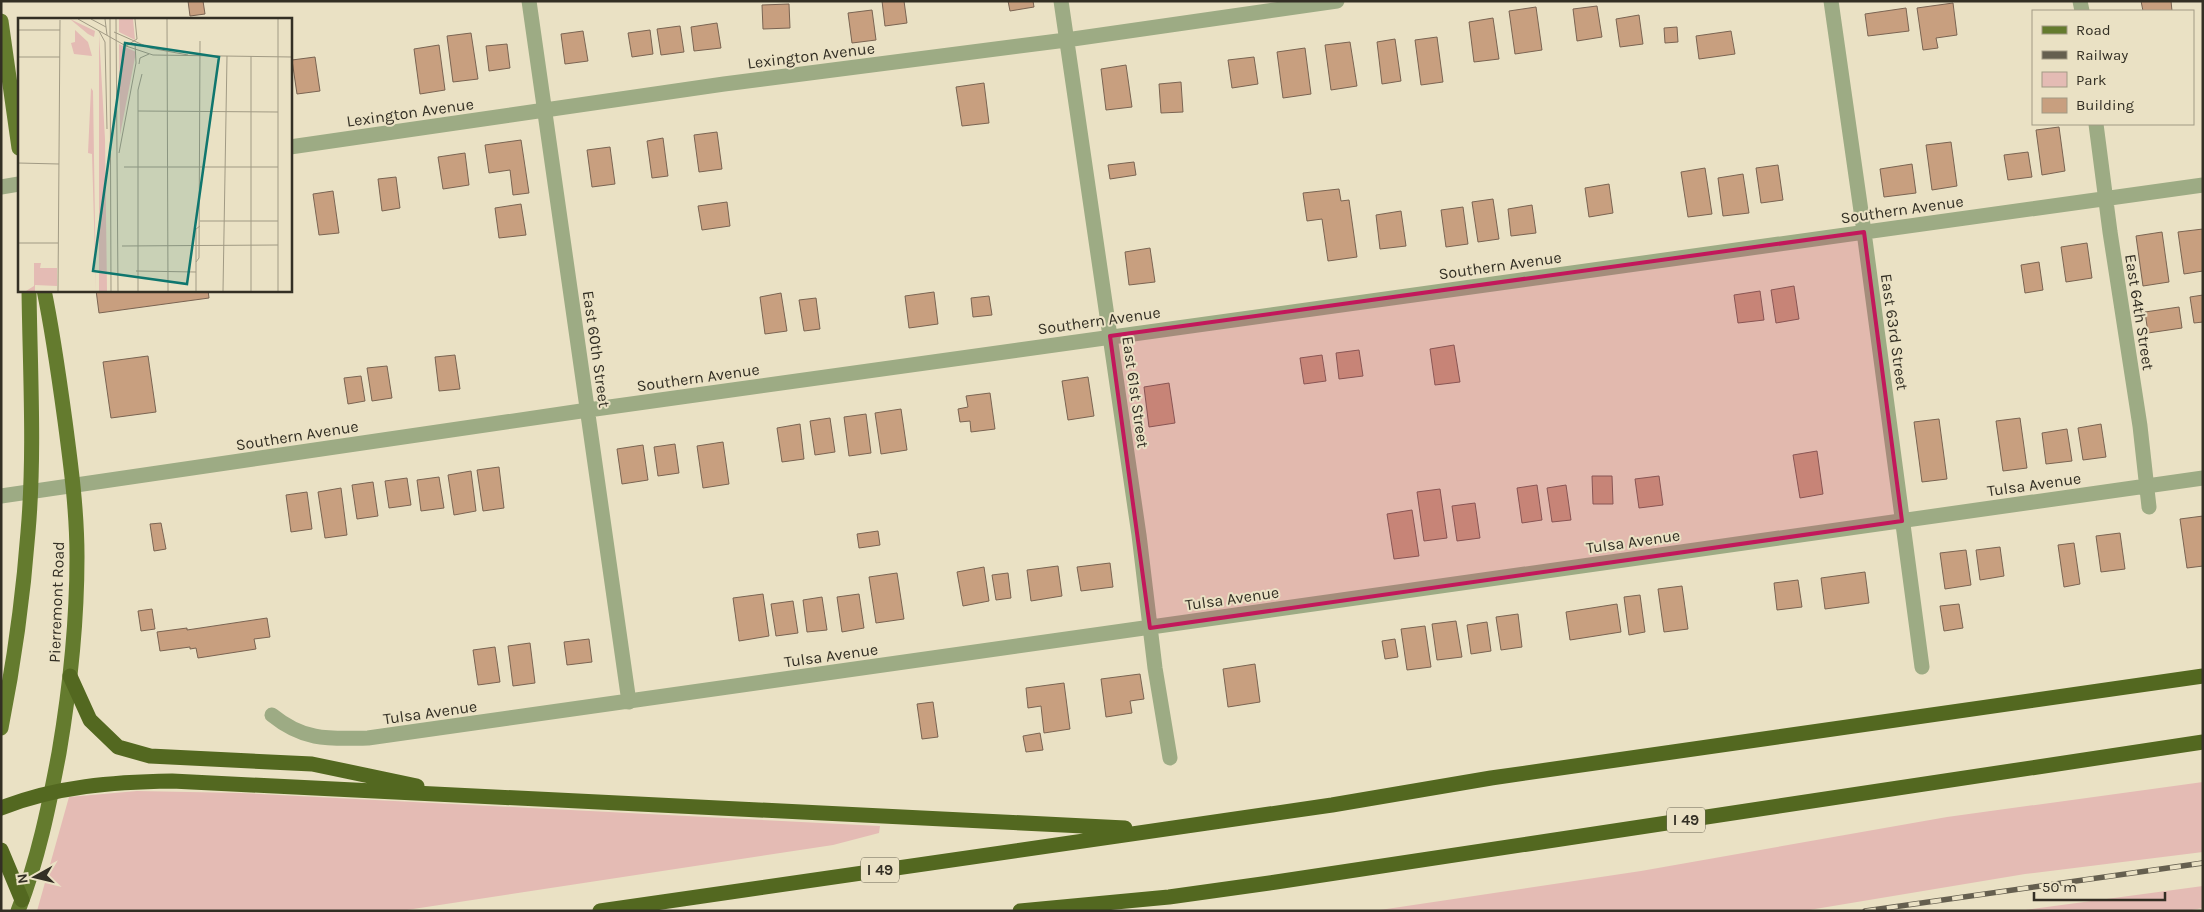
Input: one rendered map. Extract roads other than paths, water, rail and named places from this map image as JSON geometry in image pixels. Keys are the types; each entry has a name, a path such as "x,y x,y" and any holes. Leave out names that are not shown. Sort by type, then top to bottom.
{"highway":[{"path":"70,676 90,720 118,747 150,756 312,764 464,796"},
{"name":"I 49","path":"600,911 1324,806 1500,777 2203,676"},
{"name":"I 49","path":"1020,911 1169,897 1554,841 2203,742"},
{"path":"1,808 26,798 52,791 97,784 172,781 1160,830"},
{"path":"1,850 20,906"},
{"path":"1102,911 1169,897"}],"main road":[{"path":"1,21 18,141"},
{"name":"Pierremont Road","path":"1,728 12,672 22,589 30,492 32,388 28,291"},
{"name":"Pierremont Road","path":"20,906 52,791 74,640 77,557 74,486 54,334 44,291"}],"street":[{"name":"East 60th Street","path":"529,1 629,702"},
{"name":"East 61st Street","path":"1060,1 1170,758"},
{"name":"Lexington Avenue","path":"291,147 724,84 1066,40 1337,1"},
{"name":"East 63rd Street","path":"1831,1 1922,668"},
{"name":"East 64th Street","path":"2096,125 2140,426 2149,507"},
{"path":"1,187 18,184"},
{"name":"Southern Avenue","path":"1,496 1110,336 2203,185"},
{"name":"Tulsa Avenue","path":"272,715 286,726 308,736 326,739 368,738 2203,478"}],"railway":[{"path":"1865,911 2203,863"}]}
